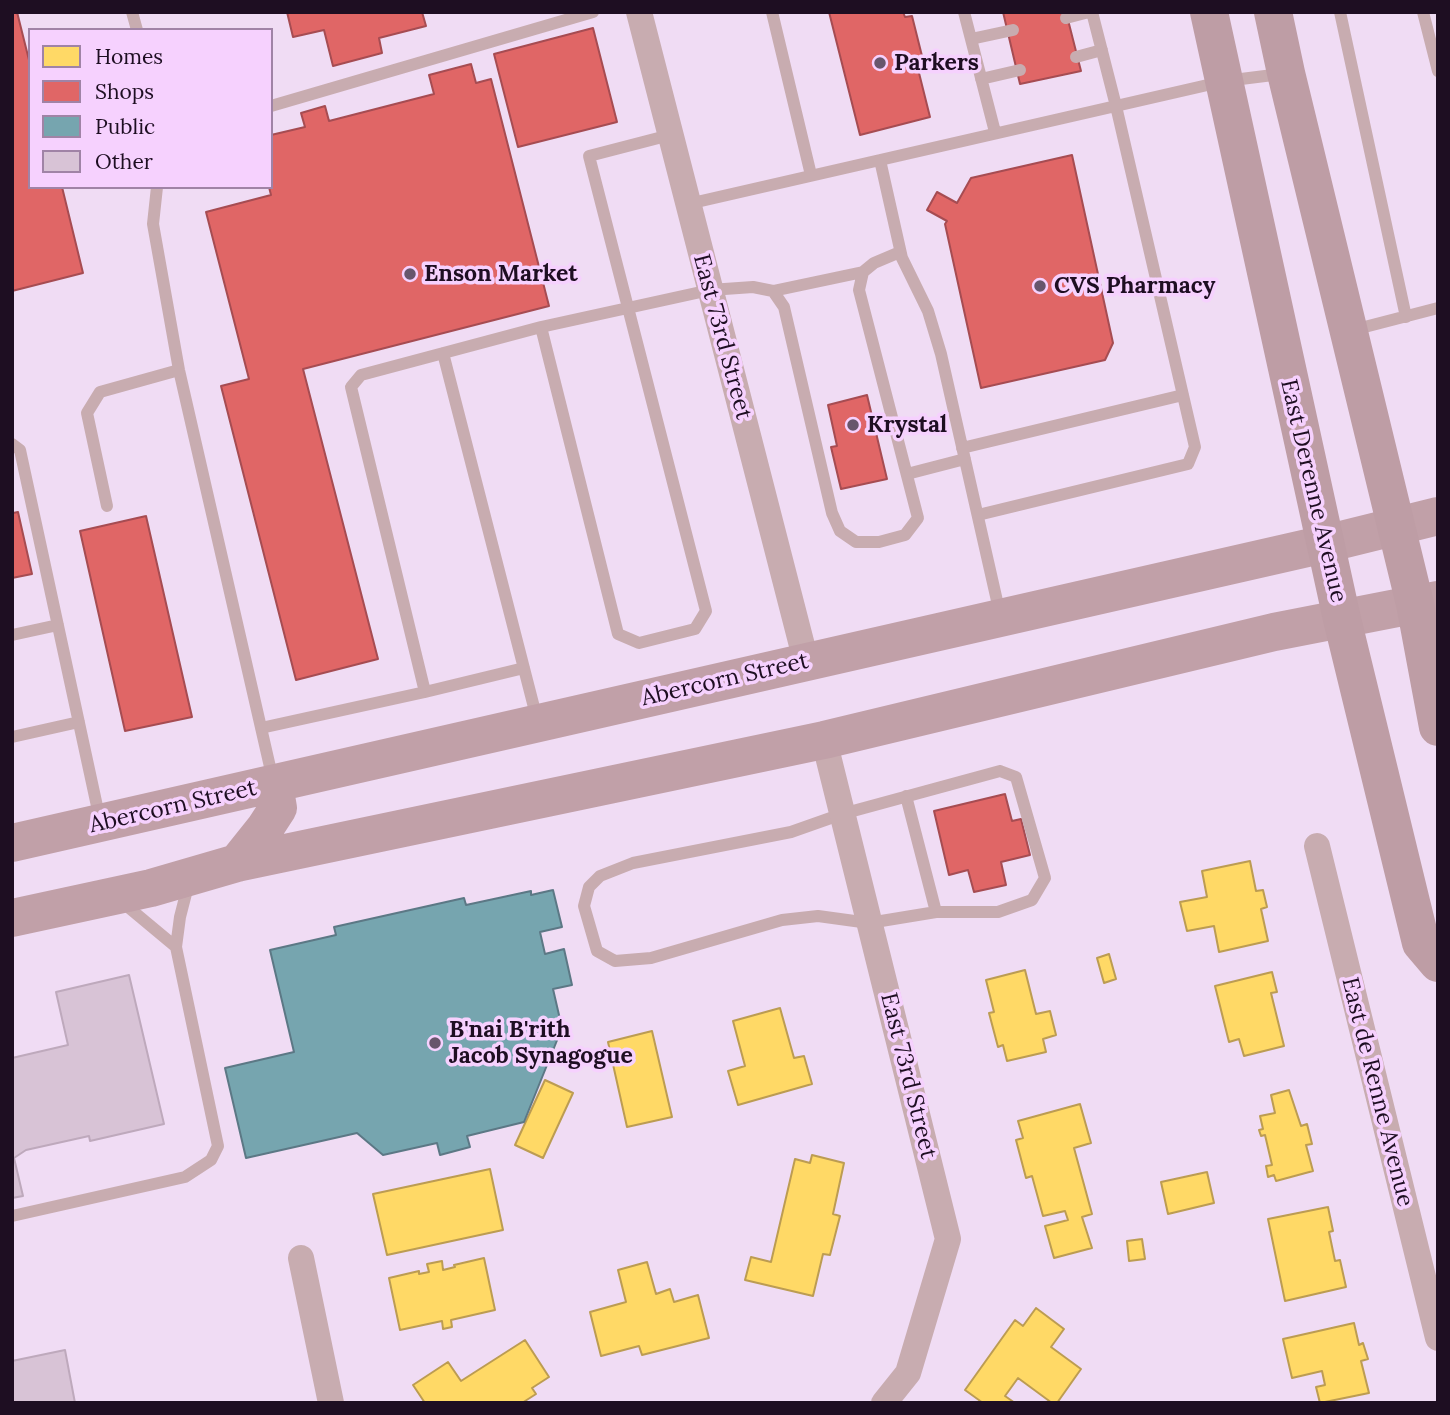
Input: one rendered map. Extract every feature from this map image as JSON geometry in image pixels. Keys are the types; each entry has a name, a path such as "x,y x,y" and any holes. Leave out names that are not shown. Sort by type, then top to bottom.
{"highway":[{"name":"East Derenne Avenue","path":"1209,12 1342,619 1421,943 1438,963"},
{"path":"1273,12 1397,526 1427,602 1438,727"}],"main road":[{"name":"Abercorn Street","path":"12,843 1438,516"},
{"path":"12,918 115,896 237,863 824,740 1040,687 1427,602"},
{"path":"237,863 278,807 274,784"}],"street":[{"name":"East 73rd Street","path":"639,12 806,661"},
{"name":"East 73rd Street","path":"824,740 948,1239 908,1373 884,1403"},
{"name":"East de Renne Avenue","path":"1317,846 1438,1338"},
{"path":"302,1258 331,1403"}],"lane":[{"path":"273,105 593,12"},
{"path":"772,12 811,175"},
{"path":"964,12 995,132"},
{"path":"978,515 1188,464 1195,447 1102,50 1090,12 1066,18"},
{"path":"1340,12 1406,317"},
{"path":"1423,12 1438,71"},
{"path":"971,39 1013,30"},
{"path":"1076,57 1102,50"},
{"path":"981,79 1020,70"},
{"path":"687,204 1225,80 1286,73"},
{"path":"541,327 618,634 639,642 695,629 706,611 589,156 670,135"},
{"path":"880,160 900,252 928,311 941,354 1001,617"},
{"path":"157,189 153,224 179,370 274,784"},
{"path":"425,692 351,387 360,375 541,327 710,290 753,287 773,291 863,272 874,263 900,252"},
{"path":"773,291 784,307 832,513 840,531 856,542 879,542 905,535 918,517 859,290 863,272"},
{"path":"1349,332 1438,308"},
{"path":"443,353 538,723"},
{"path":"107,506 87,413 100,392 179,370"},
{"path":"907,474 964,453 1183,395"},
{"path":"12,444 20,450 101,824"},
{"path":"12,635 58,625"},
{"path":"261,728 524,668"},
{"path":"12,737 79,722"},
{"path":"1000,771 1016,777 1045,878 1032,900 998,912 936,912 869,923 818,916 782,920 651,958 615,961 597,951 584,906 589,887 600,876 632,863 791,832 906,796 1000,771"},
{"path":"906,796 936,912"},
{"path":"12,1216 184,1177 211,1160 218,1146 176,947 180,918 191,877"},
{"path":"115,896 176,947"}],"building: Homes":[{"path":"1250,861 1256,891 1263,890 1267,907 1261,909 1268,941 1219,952 1214,926 1187,931 1180,902 1207,897 1202,871"},
{"path":"1109,954 1116,979 1104,983 1097,958"},
{"path":"1025,970 1036,1014 1050,1011 1056,1035 1043,1039 1046,1052 1007,1061 1003,1045 998,1047 989,1013 994,1012 986,980"},
{"path":"1272,972 1277,992 1271,993 1284,1046 1244,1056 1239,1039 1229,1042 1215,986"},
{"path":"780,1008 794,1058 804,1056 812,1084 738,1105 728,1071 745,1066 733,1021"},
{"path":"652,1031 672,1117 627,1127 608,1042"},
{"path":"545,1080 573,1093 543,1158 515,1145"},
{"path":"1289,1090 1301,1126 1307,1124 1312,1144 1306,1145 1313,1171 1276,1181 1274,1175 1268,1177 1266,1166 1272,1165 1265,1135 1261,1136 1259,1130 1263,1129 1260,1116 1275,1113 1271,1095"},
{"path":"1080,1104 1091,1143 1074,1148 1092,1214 1082,1217 1092,1248 1054,1258 1045,1226 1068,1220 1065,1211 1043,1216 1032,1176 1026,1178 1016,1140 1023,1138 1018,1121"},
{"path":"812,1155 844,1163 833,1214 840,1216 830,1255 823,1254 813,1296 745,1280 751,1257 771,1262 795,1159 810,1163"},
{"path":"490,1169 503,1230 387,1255 373,1194"},
{"path":"1207,1172 1214,1203 1168,1214 1161,1182"},
{"path":"1328,1207 1333,1231 1329,1232 1335,1261 1340,1260 1346,1287 1285,1301 1268,1219"},
{"path":"1142,1239 1145,1259 1129,1261 1127,1241"},
{"path":"484,1258 495,1310 451,1320 452,1327 443,1329 442,1321 400,1330 389,1278 419,1271 419,1274 429,1272 427,1264 442,1261 443,1270"},
{"path":"647,1262 656,1294 670,1289 674,1302 698,1295 709,1338 642,1355 639,1346 601,1356 590,1312 626,1302 618,1270"},
{"path":"1036,1308 1064,1329 1051,1347 1081,1369 1057,1403 1052,1403 1018,1378 1005,1396 1015,1403 983,1403 965,1390 1015,1320 1023,1326"},
{"path":"1354,1323 1359,1345 1363,1343 1368,1359 1361,1361 1369,1393 1320,1403 1316,1387 1325,1385 1322,1371 1292,1378 1283,1339"},
{"path":"525,1340 549,1377 532,1388 536,1394 522,1403 425,1403 413,1385 448,1362 461,1381"}],"building: Shops":[{"path":"12,12 17,12 28,56 28,189 62,189 83,273 12,291"},
{"path":"287,12 422,12 426,26 379,38 382,53 333,66 324,30 293,37"},
{"path":"829,12 903,12 905,17 912,16 925,68 918,69 930,117 860,135"},
{"path":"1003,12 1066,12 1081,71 1020,84"},
{"path":"593,28 617,122 518,147 494,54"},
{"path":"471,64 476,83 491,79 549,306 303,369 378,659 296,680 221,386 249,379 206,212 271,195 273,135 305,127 301,113 325,106 329,121 434,94 429,75"},
{"path":"1072,155 1113,343 1105,360 981,388 945,224 947,221 927,210 937,192 957,203 971,178"},
{"name":"Krystal","path":"867,395 887,479 841,489 831,447 837,446 828,405"},
{"path":"12,510 13,513 18,512 32,574 12,578"},
{"path":"146,516 192,717 125,731 80,531"},
{"path":"1005,794 1012,821 1021,819 1030,855 1001,862 1006,885 974,892 968,870 949,875 934,811"}],"building: Public":[{"path":"553,890 562,927 540,932 545,954 564,949 572,985 553,989 562,1028 524,1122 467,1136 470,1147 440,1155 437,1143 383,1155 357,1133 246,1158 225,1068 294,1052 270,950 336,935 334,927 464,898 466,905 531,891 531,895"}],"building: Other":[{"path":"129,975 164,1124 90,1141 89,1136 26,1150 14,1158 23,1196 12,1198 12,1058 68,1045 56,992"},
{"path":"65,1350 75,1403 12,1403 12,1361"}],"place":[{"name":"Parkers","path":"880,63"},
{"name":"Enson Market","path":"410,274"},
{"name":"CVS Pharmacy","path":"1040,286"},
{"name":"Krystal","path":"853,425"},
{"name":"B'nai B'rith Jacob Synagogue","path":"435,1043"}]}
